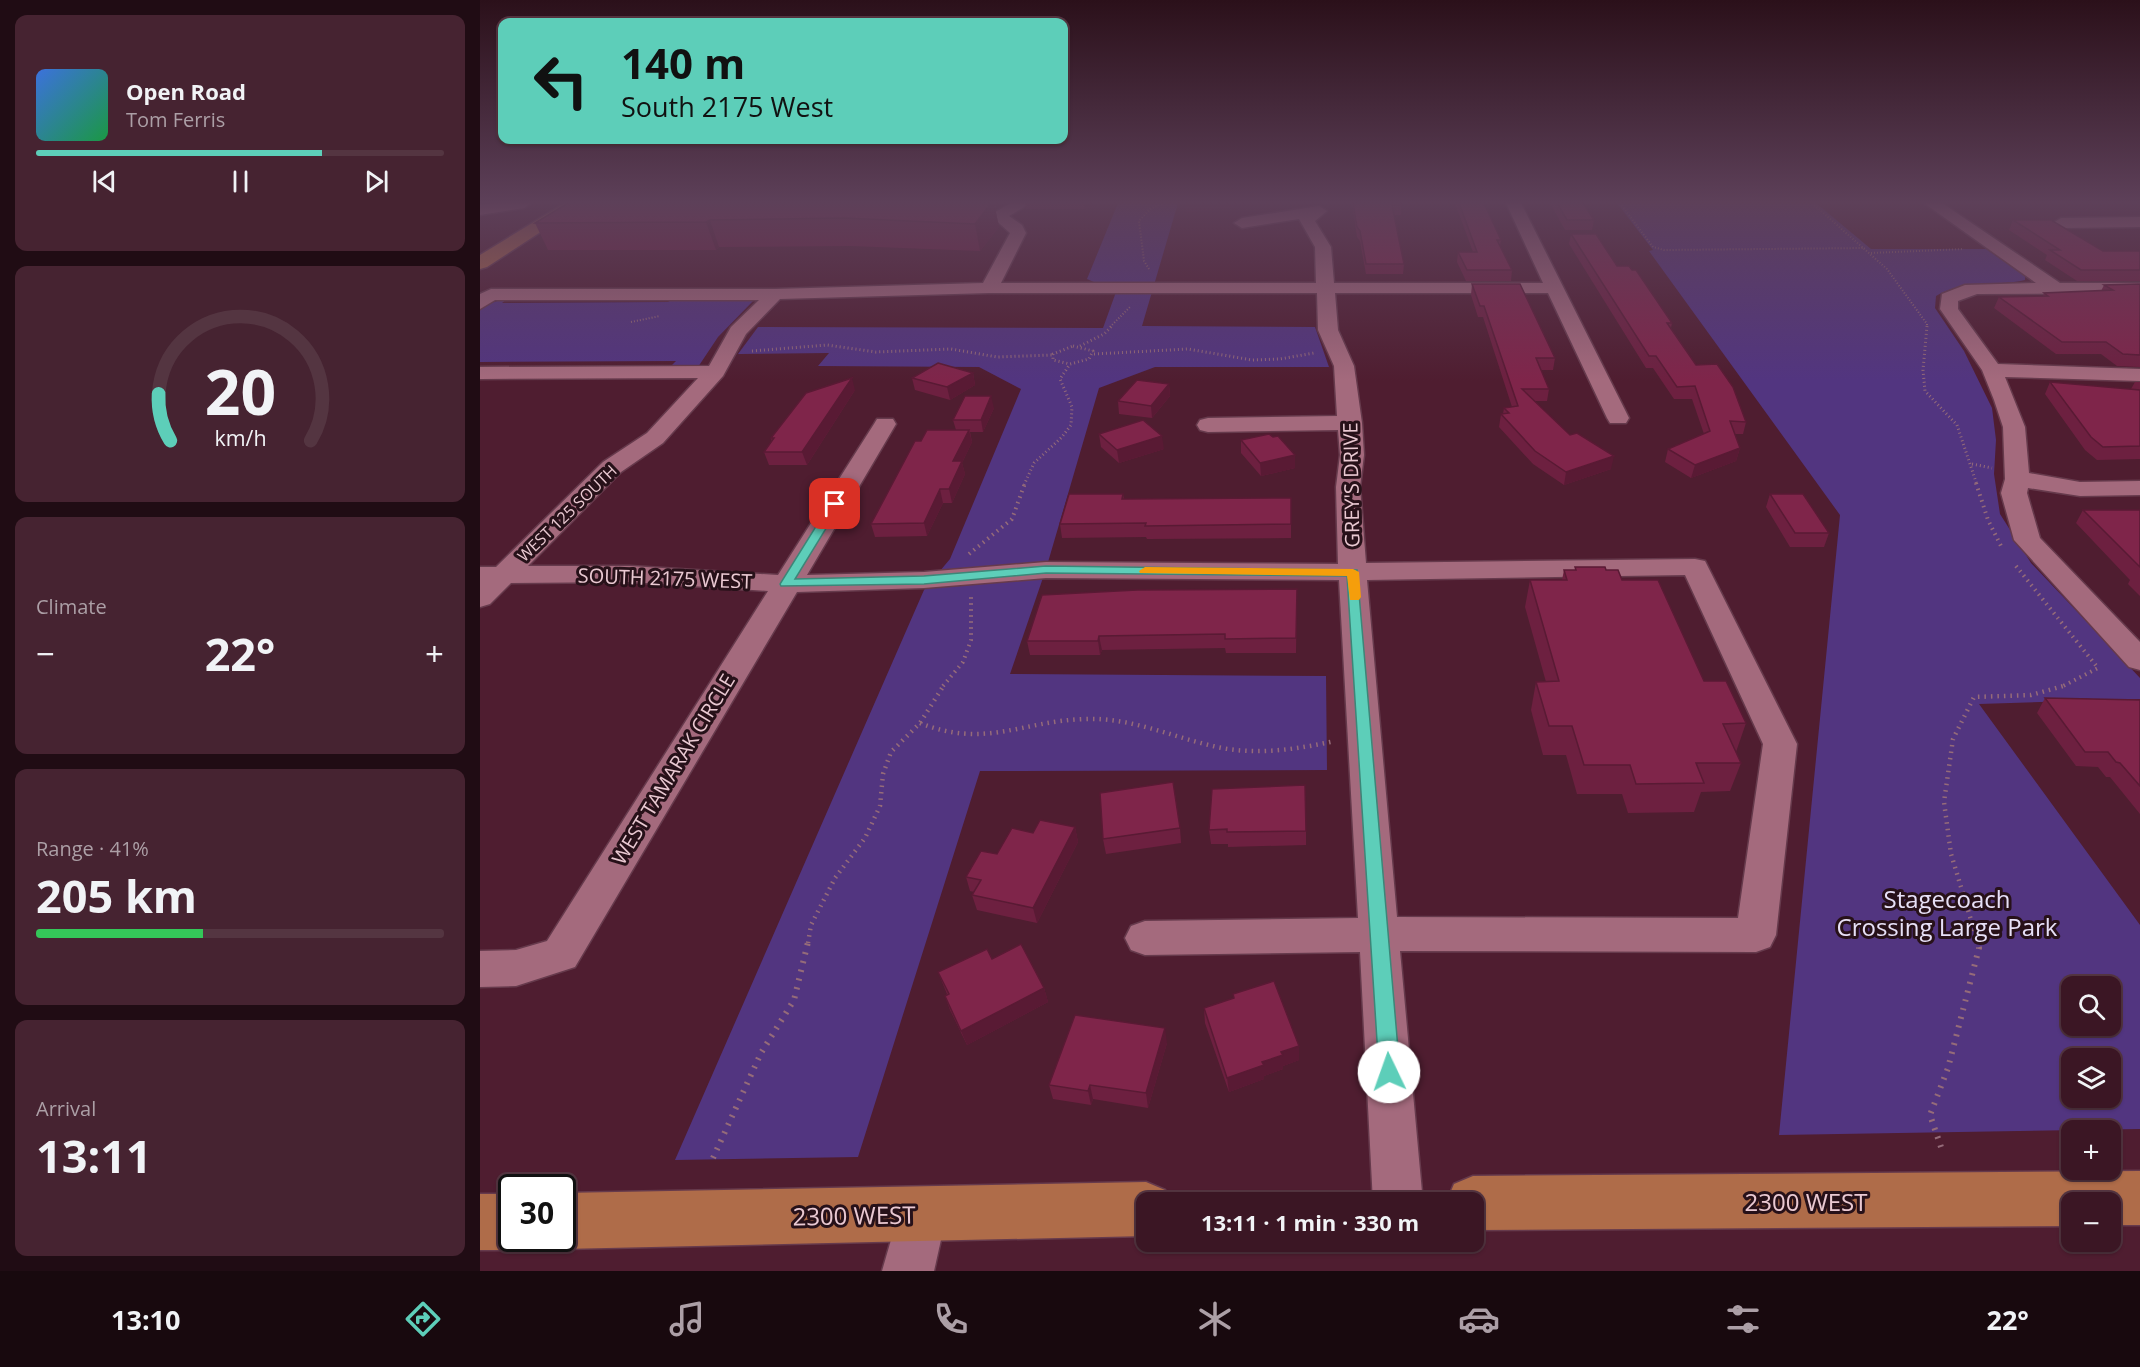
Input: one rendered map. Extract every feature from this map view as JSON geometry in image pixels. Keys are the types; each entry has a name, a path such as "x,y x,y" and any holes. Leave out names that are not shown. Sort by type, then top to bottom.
{"main road":[{"name":"2300 WEST","path":"1484,1203 2140,1198"},
{"name":"2300 WEST","path":"576,1221 1136,1209"},
{"path":"480,1222 498,1222"}],"street":[{"path":"989,288 1003,262"},
{"name":"GREY'S DRIVE","path":"1324,262 1328,330 1344,366 1351,423 1352,455 1348,487 1353,572 1381,934 1397,1192"},
{"path":"1542,262 1618,418"},
{"path":"2018,262 2055,288"},
{"path":"485,299 989,288 1555,288"},
{"path":"2140,288 1977,289 1958,293 1949,298 1949,309 1992,370 2014,427 2005,474 2014,493 2027,540 2140,660"},
{"name":"WEST 125 SOUTH","path":"491,575 612,467 655,438 716,372 738,331 775,294"},
{"path":"1992,370 2140,375"},
{"path":"480,373 716,372"},
{"path":"1208,425 1351,423"},
{"name":"WEST TAMARAK CIRCLE","path":"480,969 516,968 561,955 885,424"},
{"path":"2005,474 2080,489 2140,488"},
{"name":"SOUTH 2175 WEST","path":"491,575 630,574 786,584 924,580 1046,570 1353,572 1695,567 1780,744 1756,936 1381,934"},
{"path":"480,598 491,575"},
{"path":"1145,938 1381,934"},
{"path":"908,1271 922,1214"}],"path":[{"path":"1145,262 1150,275"},
{"path":"1880,262 1927,324 1923,370 1925,391 1958,425 1988,520 1997,543 2005,552"},
{"path":"748,351 827,345 848,346 876,352 951,350 997,357 1052,355 1061,348 1080,346 1104,333 1131,306"},
{"path":"631,322 666,316"},
{"path":"1080,346 1090,349 1094,354"},
{"path":"1052,355 1057,362 1070,364 1084,362 1094,354 1188,349 1252,360 1280,359 1318,352"},
{"path":"968,557 977,543 997,532 1012,518 1033,465 1067,430 1073,418 1072,407 1060,379 1070,364"},
{"path":"1972,464 2005,474"},
{"path":"1941,1147 1930,1115 1948,1068 1979,948 1951,854 1944,802 1953,740 1974,697 1988,694 2019,696 2058,690 2098,668 2012,560"},
{"path":"713,1158 761,1053 794,1000 804,968 811,925 835,878 865,838 879,806 883,774 891,752 920,723 944,684 963,662 971,640 970,586"},
{"path":"920,723 954,735 985,736 1067,720 1116,719 1150,726 1208,745 1253,752 1288,751 1335,741"}],"green space":[{"path":"1094,262 1161,262 1142,326 1315,327 1329,367 1155,367 1099,388 1046,569 1010,674 1326,676 1327,770 980,771 858,1157 675,1160 924,590 950,559 1021,389 979,367 818,366 829,353 738,354 758,327 1103,328 1116,292 1087,279"},
{"name":"Stagecoach Crossing Large Park","path":"1657,262 2005,262 2025,276 2025,280 1958,287 1936,296 1935,308 1964,351 1992,408 1996,440 1994,474 2000,514 2031,563 2140,678 2140,699 1979,704 2140,925 2140,1129 2121,1129 2121,1120 2061,1120 2061,1130 1779,1135 1840,515"},
{"path":"675,297 753,301 718,337 698,367 669,368 676,361 480,362 480,306 508,298 502,303 668,302"}],"building":[{"path":"1366,262 1404,264 1366,264"},
{"path":"1463,262 1508,262 1512,270 1467,270"},
{"path":"1589,262 1615,262 1617,266 1629,266 1632,270 1636,270 1672,323 1667,323 1696,365 1717,364 1733,387 1746,422 1730,421 1740,448 1695,465 1668,449 1710,431 1695,386 1677,387 1656,356 1649,356"},
{"path":"2069,262 2140,262 2140,270 2081,270"},
{"path":"1472,284 1520,284 1555,358 1536,358 1549,389 1522,389 1570,435 1577,433 1614,456 1566,472 1535,451 1501,414 1509,413 1504,408 1518,406 1484,306 1480,306"},
{"path":"2140,284 2140,355 2123,354 2106,342 2062,342 1999,297 2048,296 2044,293 2113,290 2104,285"},
{"path":"938,363 973,373 947,387 912,378"},
{"path":"852,378 802,452 764,452 774,438 771,438 806,393"},
{"path":"1137,380 1169,384 1151,406 1118,401"},
{"path":"2050,382 2140,390 2140,446 2103,447 2091,437"},
{"path":"965,396 991,396 981,420 953,420"},
{"path":"1143,420 1162,436 1117,450 1099,434"},
{"path":"927,430 969,430 953,461 962,461 949,489 940,489 924,523 871,524 915,441 921,441"},
{"path":"1269,434 1273,437 1278,436 1295,455 1260,463 1241,440"},
{"path":"1069,494 1123,494 1122,499 1291,498 1291,524 1145,526 1146,523 1060,524"},
{"path":"1770,494 1803,494 1829,533 1795,533"},
{"path":"2083,510 2140,510 2140,567"},
{"path":"1575,567 1605,567 1606,570 1618,570 1622,580 1658,580 1704,681 1726,681 1746,723 1723,724 1741,763 1696,763 1704,783 1636,784 1630,765 1584,765 1572,726 1549,726 1536,682 1559,681 1530,580 1567,580 1564,570 1576,570"},
{"path":"1297,589 1296,638 1225,639 1225,634 1099,636 1098,641 1027,641 1042,595 1137,590"},
{"path":"2045,698 2140,700 2140,786 2108,752 2085,752"},
{"path":"1173,782 1180,828 1103,839 1100,793"},
{"path":"1305,785 1306,831 1227,832 1227,829 1209,830 1212,789"},
{"path":"1040,820 1075,827 1033,908 972,895 981,880 966,877 981,851 997,854 1012,828 1033,833"},
{"path":"1021,944 1044,988 961,1031 945,996 949,994 938,972 987,949 992,959"},
{"path":"1274,981 1299,1046 1281,1052 1283,1055 1262,1062 1264,1065 1227,1078 1204,1008 1234,998 1233,994"},
{"path":"1075,1015 1165,1028 1146,1093 1090,1085 1088,1091 1049,1085"}],"slow traffic":[{"path":"1145,571 1353,572 1355,597"}],"route":[{"path":"835,504 786,584 924,580 1046,570 1353,572 1381,934 1389,1072"}]}
